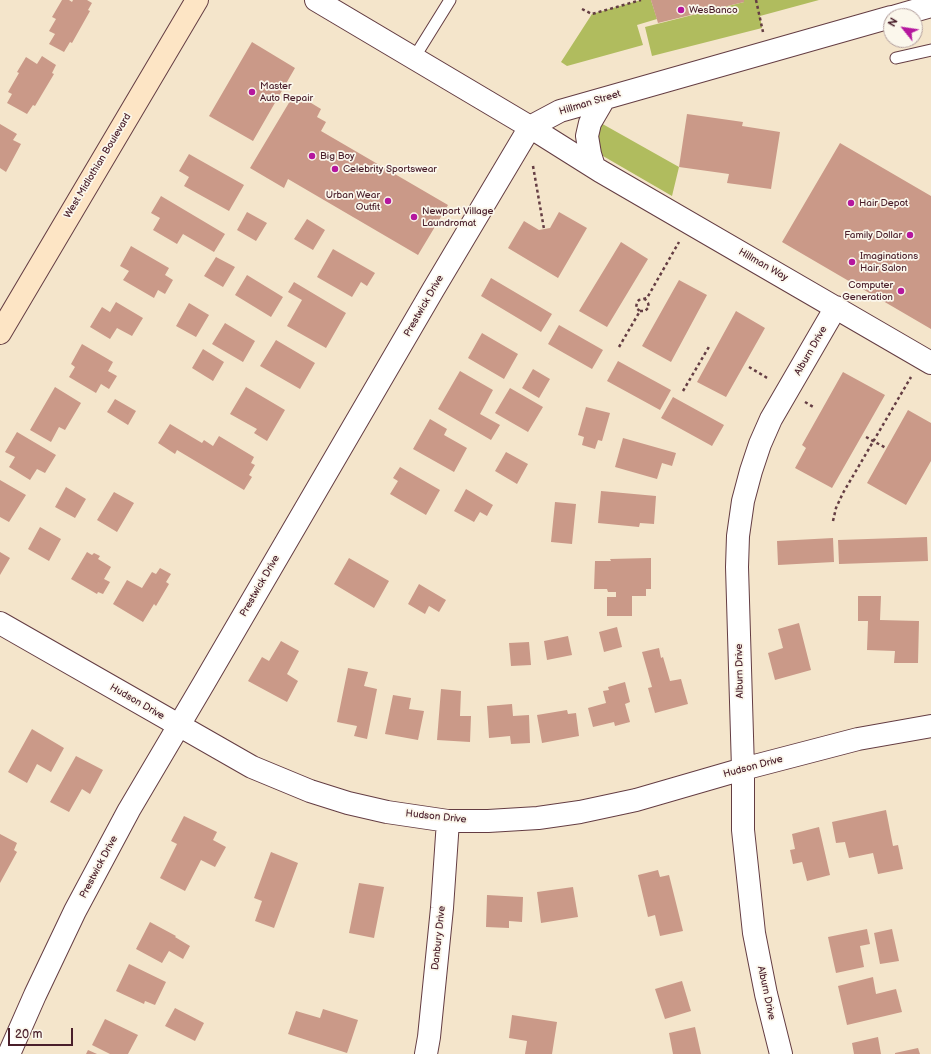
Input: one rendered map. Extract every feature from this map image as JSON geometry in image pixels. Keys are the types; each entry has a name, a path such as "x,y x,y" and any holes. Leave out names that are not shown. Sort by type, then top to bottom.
{"main road":[{"name":"West Midlothian Boulevard","path":"0,332 197,0"}],"street":[{"path":"316,0 530,127"},
{"name":"Hillman Street","path":"530,127 560,111 883,20"},
{"path":"594,167 587,136 590,123 604,99"},
{"name":"Hillman Way","path":"530,127 594,167 927,360"},
{"name":"Prestwick Drive","path":"9,1054 35,995 76,910 129,810 432,290 530,127"},
{"name":"Alburn Drive","path":"781,1054 766,994 754,933 743,830 737,567 738,536 751,470 760,444 771,419 836,307"},
{"name":"Hudson Drive","path":"0,623 252,767 310,791 348,803 387,812 448,821 495,821 538,818 580,812 636,800 742,769 858,739 931,726"},
{"name":"Danbury Drive","path":"426,1054 442,908 448,821"}],"lane":[{"path":"414,58 450,0"},
{"path":"896,58 931,50"}],"path":[{"path":"582,8 592,14 641,0"},
{"path":"756,0 768,52"},
{"path":"532,163 544,229"},
{"path":"640,311 636,308 637,302 647,298 690,223"},
{"path":"640,311 645,311 649,306 645,299"},
{"path":"619,348 640,311"},
{"path":"683,391 710,345"},
{"path":"833,521 836,508 874,441 927,360"},
{"path":"866,437 886,448"}],"green space":[{"path":"641,0 651,0 657,19 637,25 643,45 567,66 561,62 592,14"},
{"path":"744,0 819,0 760,16 762,28 652,56 645,27 744,2"},
{"path":"599,122 679,167 672,196 603,156 597,147"}],"building":[{"path":"62,0 69,0 72,2 73,0 87,0 92,3 88,10 90,11 72,43 70,42 64,52 49,44 55,34 49,31 56,19 52,17"},
{"name":"WesBanco","path":"651,0 744,0 744,2 658,23"},
{"name":"Master Auto Repair","path":"252,42 295,68 253,141 209,116"},
{"path":"42,56 56,65 52,73 54,74 35,106 33,105 27,114 7,103 12,94 8,92 26,57 37,64"},
{"path":"298,95 321,109 317,117 326,122 321,131 448,205 418,255 288,179 284,188 250,168 290,101 294,103"},
{"path":"687,114 743,122 742,126 780,132 771,189 727,183 729,174 679,167"},
{"path":"0,124 17,134 13,140 21,144 6,172 0,168"},
{"path":"840,143 931,196 931,329 782,242"},
{"path":"189,154 244,185 229,211 184,186 189,177 179,171"},
{"path":"161,196 225,234 214,252 183,234 177,244 153,230 160,218 151,213"},
{"path":"247,212 267,223 256,241 237,230"},
{"path":"559,212 587,228 558,278 508,248 524,221 539,230 550,228"},
{"path":"307,219 325,230 313,250 294,239"},
{"path":"621,242 648,259 607,327 579,311"},
{"path":"131,246 169,268 165,275 173,280 165,294 158,290 154,298 123,280 129,271 120,266"},
{"path":"333,249 375,273 367,286 361,282 352,297 317,277"},
{"path":"216,257 235,267 223,287 204,276"},
{"path":"247,275 283,297 271,317 235,295"},
{"path":"491,278 552,314 541,332 481,296"},
{"path":"679,280 707,295 671,362 642,346"},
{"path":"294,282 346,313 326,348 287,326 302,300 288,292"},
{"path":"116,302 143,318 132,336 117,328 110,339 90,327 102,307 110,312"},
{"path":"189,303 209,315 196,337 176,326"},
{"path":"736,311 765,328 726,397 697,382"},
{"path":"225,323 255,341 243,362 212,344"},
{"path":"559,325 603,350 592,369 548,344"},
{"path":"482,333 518,354 504,379 468,358"},
{"path":"276,340 315,363 300,389 260,366"},
{"path":"82,344 113,362 108,371 117,376 109,389 101,384 96,393 69,377 75,367 71,364"},
{"path":"203,349 224,362 213,381 192,368"},
{"path":"618,361 671,390 660,410 607,381"},
{"path":"533,369 550,379 539,398 522,388"},
{"path":"460,371 493,390 480,414 500,425 491,440 438,409"},
{"path":"843,372 885,395 832,488 795,468 806,448 802,445"},
{"path":"55,387 81,403 65,430 59,427 51,442 30,430"},
{"path":"246,387 285,410 267,441 254,433 257,429 230,414"},
{"path":"510,388 543,407 528,432 495,413"},
{"path":"673,397 724,425 712,446 661,418"},
{"path":"115,399 136,411 128,425 107,412"},
{"path":"586,407 610,413 602,441 598,440 595,449 582,445 584,437 578,435"},
{"path":"908,410 931,423 931,461 906,505 867,483"},
{"path":"430,419 447,429 444,435 467,448 454,472 413,449"},
{"path":"170,424 202,443 204,440 213,446 219,436 254,457 251,463 255,465 249,475 252,477 244,490 177,450 175,454 158,443"},
{"path":"17,432 56,455 45,473 37,469 30,480 9,467 15,457 5,452"},
{"path":"623,438 676,453 672,466 662,463 657,479 615,467"},
{"path":"506,452 528,464 517,484 495,471"},
{"path":"400,467 440,490 426,515 390,494 398,481 393,478"},
{"path":"0,480 26,495 9,522 0,517"},
{"path":"66,487 86,499 75,518 55,507"},
{"path":"466,489 493,505 487,516 480,512 474,522 454,511"},
{"path":"601,491 656,496 654,524 640,523 639,527 598,523"},
{"path":"114,492 134,503 117,532 97,520"},
{"path":"555,502 576,504 572,544 551,542"},
{"path":"40,527 61,539 49,561 28,549"},
{"path":"927,537 928,561 839,564 838,540"},
{"path":"833,538 834,562 778,565 777,541"},
{"path":"0,552 10,558 0,575"},
{"path":"87,552 92,555 94,553 100,556 98,559 111,567 104,579 110,582 103,594 98,592 97,594 71,579"},
{"path":"349,558 389,581 374,608 334,584"},
{"path":"651,558 651,589 646,589 646,596 632,596 632,616 607,616 607,597 616,597 616,592 608,592 607,589 594,589 595,561"},
{"path":"160,568 171,574 166,582 169,584 156,606 154,604 143,622 113,604 127,580 142,588 152,572 156,574"},
{"path":"419,584 446,600 439,612 429,606 425,614 408,604"},
{"path":"858,596 881,596 880,620 919,621 918,663 894,663 895,651 867,650 868,621 858,621"},
{"path":"799,623 811,670 775,680 768,653 783,648 778,629"},
{"path":"617,627 622,647 604,652 599,632"},
{"path":"568,636 572,655 547,660 544,641"},
{"path":"281,641 299,651 287,674 298,681 287,702 248,681 262,657 269,661"},
{"path":"529,642 531,665 511,666 509,643"},
{"path":"659,648 661,658 663,657 670,681 681,679 688,704 655,713 648,688 652,687 642,652"},
{"path":"348,668 368,672 364,686 377,689 367,739 354,736 357,726 337,722"},
{"path":"625,682 630,702 625,704 630,722 615,726 614,722 593,727 588,708 606,703 603,691 609,690 608,687"},
{"path":"441,689 461,691 460,716 471,716 470,742 437,740"},
{"path":"393,695 411,698 409,709 424,711 418,740 385,734"},
{"path":"512,704 513,716 529,715 530,743 511,744 510,736 489,738 487,706"},
{"path":"567,710 568,714 576,713 579,736 542,743 537,715"},
{"path":"32,729 64,748 51,772 37,764 27,783 8,772"},
{"path":"76,756 103,770 90,794 82,789 69,812 50,802"},
{"path":"886,810 893,846 898,845 903,869 878,874 873,853 849,858 845,842 836,843 832,822"},
{"path":"184,816 217,832 213,840 226,847 215,867 201,860 185,891 160,878 177,844 171,841"},
{"path":"819,827 830,875 807,881 802,862 793,864 790,850 795,849 792,834"},
{"path":"0,834 17,843 14,850 17,852 0,883"},
{"path":"271,852 298,863 274,928 255,921 262,901 254,898"},
{"path":"658,870 660,877 669,875 683,931 660,936 655,915 648,917 638,875"},
{"path":"359,883 384,887 374,938 349,933"},
{"path":"573,887 578,917 541,923 537,892"},
{"path":"487,895 523,897 522,922 509,921 509,928 486,927"},
{"path":"150,922 176,936 175,937 190,946 183,959 169,951 162,963 136,949"},
{"path":"867,929 870,944 860,946 864,967 836,973 828,937"},
{"path":"892,929 899,961 880,964 874,933"},
{"path":"129,964 166,982 155,1005 145,1001 144,1004 116,991"},
{"path":"873,977 876,994 896,989 902,1012 847,1025 838,986"},
{"path":"682,981 691,1011 665,1019 655,989"},
{"path":"175,1008 204,1023 195,1041 165,1026"},
{"path":"323,1009 358,1020 347,1053 288,1034 296,1011 320,1018"},
{"path":"512,1015 557,1022 552,1054 525,1054 527,1041 509,1038"},
{"path":"105,1019 138,1035 128,1054 110,1054 92,1045"},
{"path":"695,1027 701,1054 673,1054 669,1033"},
{"path":"878,1037 881,1054 854,1054 852,1043"},
{"path":"918,1048 920,1054 895,1054 895,1053"},
{"path":"88,1050 97,1054 86,1054"}],"place":[{"name":"WesBanco","path":"681,10"},
{"name":"Master Auto Repair","path":"252,92"},
{"name":"Big Boy","path":"312,156"},
{"name":"Celebrity Sportswear","path":"335,169"},
{"name":"Urban Wear Outfit","path":"388,201"},
{"name":"Hair Depot","path":"851,203"},
{"name":"Newport Village Laundromat","path":"414,217"},
{"name":"Family Dollar","path":"910,235"},
{"name":"Imaginations Hair Salon","path":"852,262"},
{"name":"Computer Generation","path":"901,291"}]}
